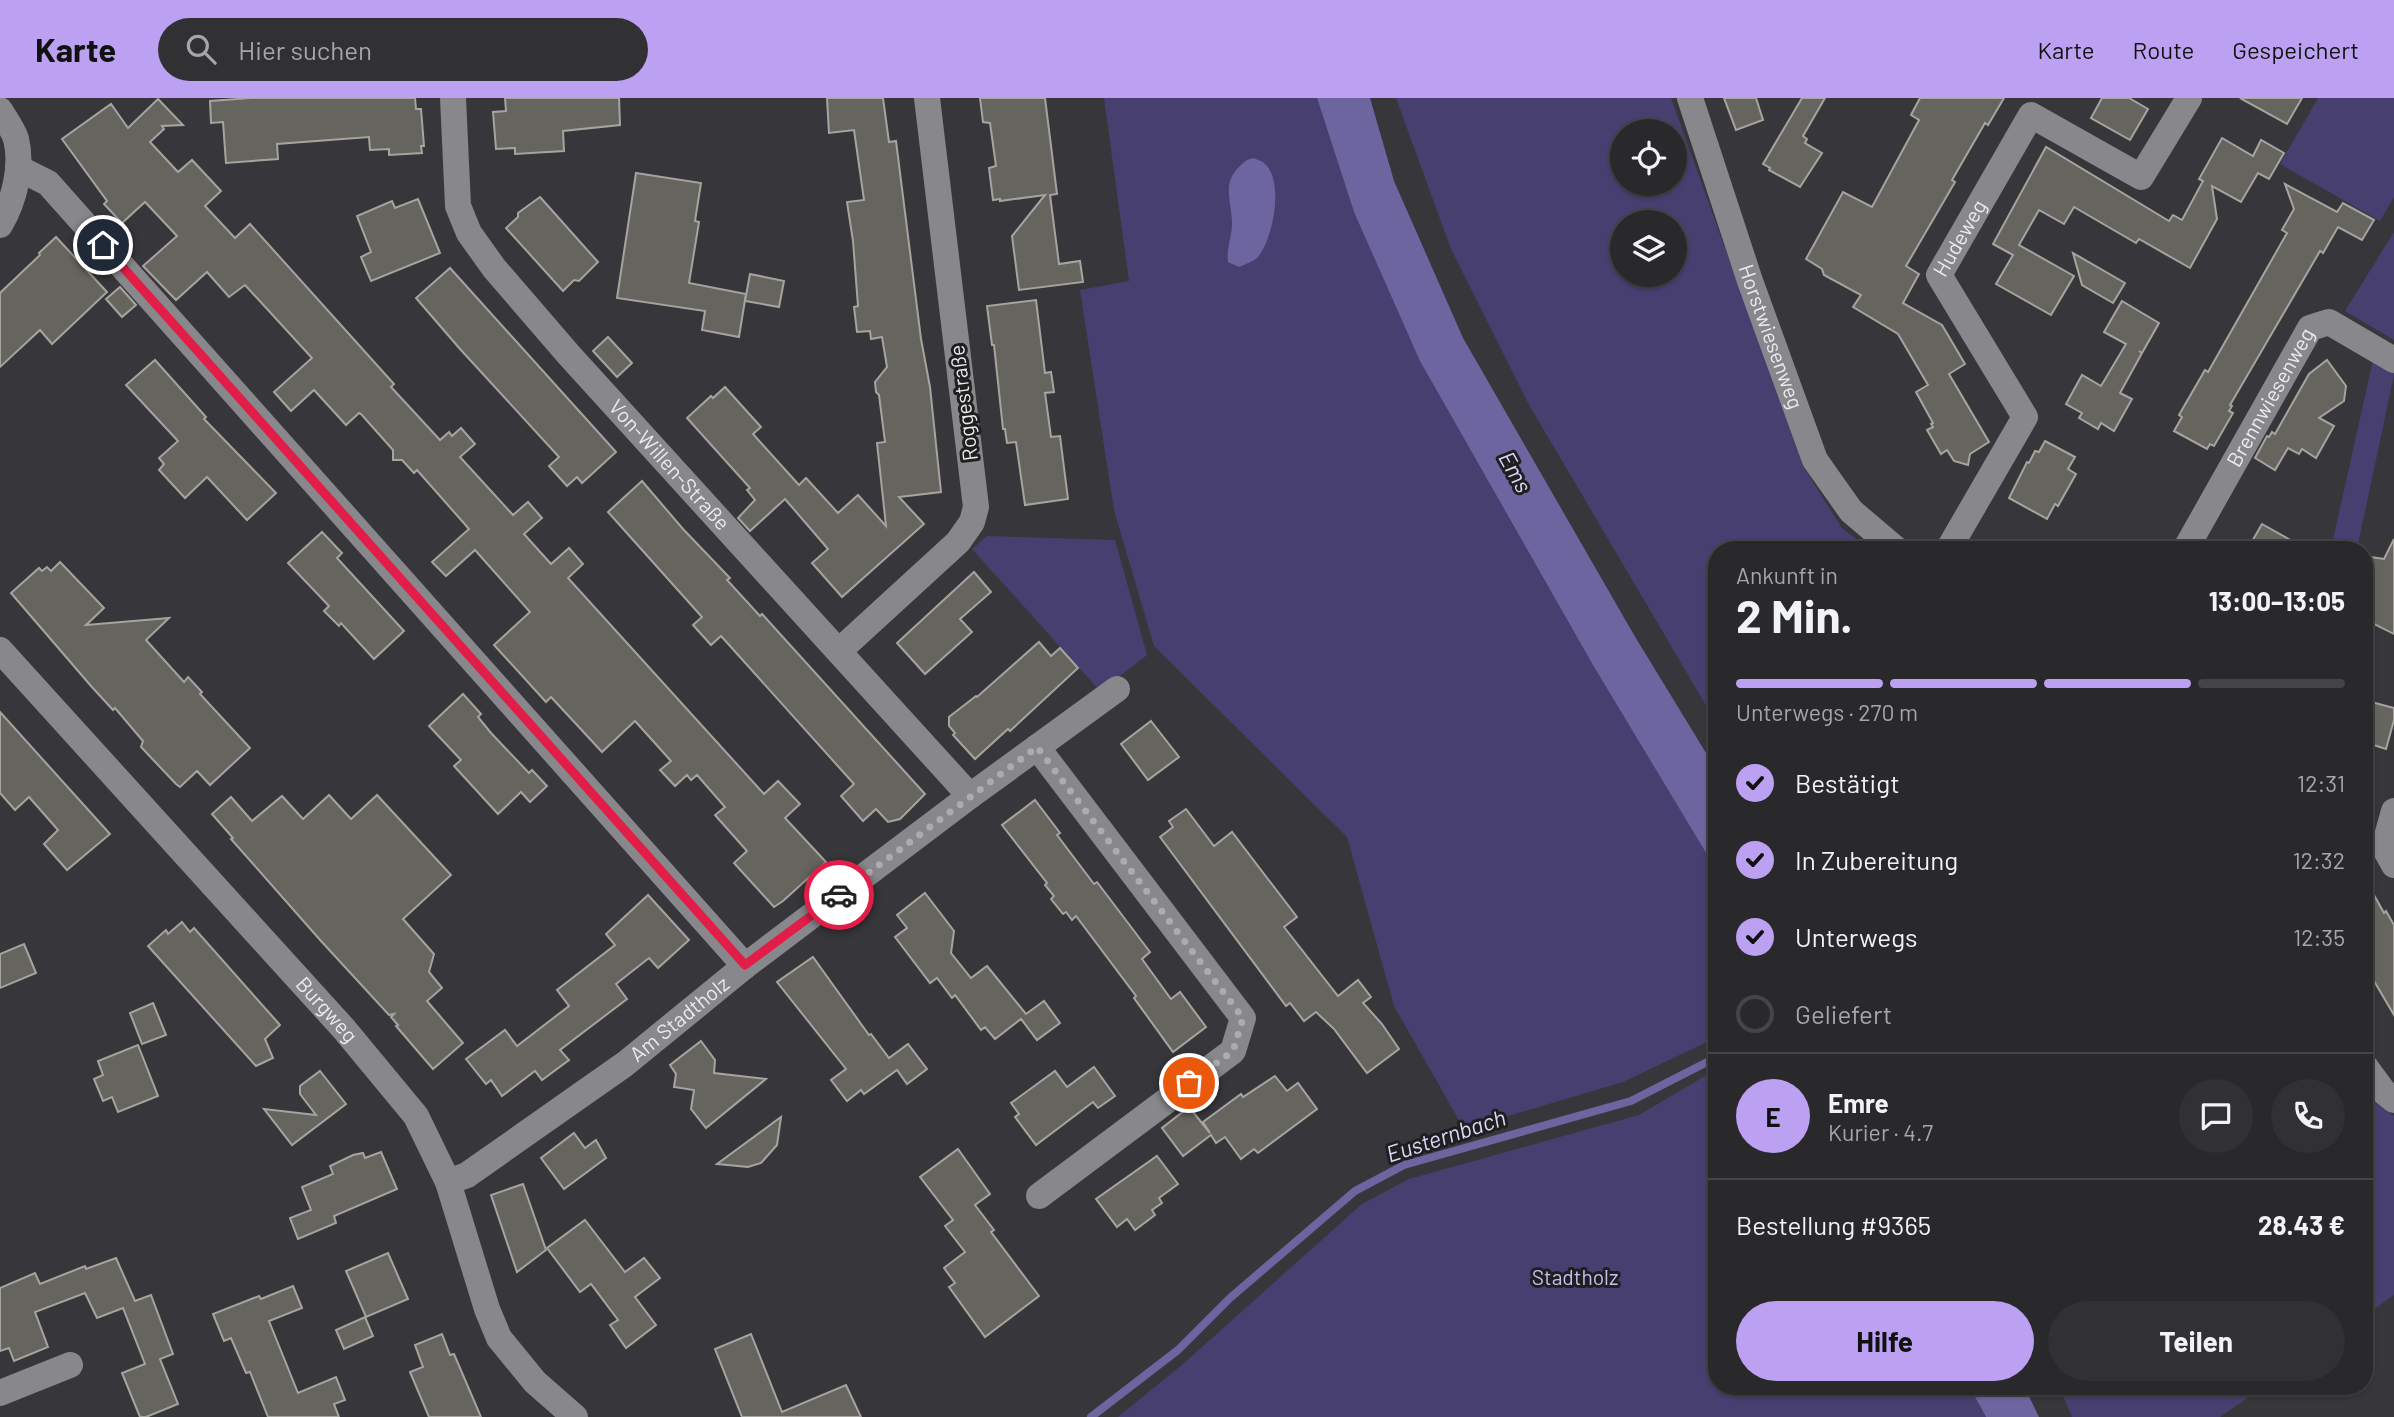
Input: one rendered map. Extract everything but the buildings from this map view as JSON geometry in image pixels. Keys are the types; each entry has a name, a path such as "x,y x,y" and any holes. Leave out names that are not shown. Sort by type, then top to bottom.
{"street":[{"name":"Von-Willen-Straße","path":"453,98 458,206 469,233 494,268 569,355 970,796"},
{"name":"Roggestraße","path":"839,652 958,542 972,522 976,507 927,98"},
{"name":"Horstwiesenweg","path":"1690,98 1750,281 1815,460 1851,510 1887,541"},
{"name":"Hudeweg","path":"1953,541 2025,417 1939,275 2031,115 2141,177 2189,98"},
{"path":"0,110 16,138 18,168 8,210 0,225"},
{"path":"18,168 48,183 745,965"},
{"name":"Brennwiesenweg","path":"2190,541 2310,328 2329,322 2394,360"},
{"name":"Burgweg","path":"0,650 344,1029 416,1116 448,1182 487,1309 499,1338 535,1382 575,1417"},
{"name":"Am Stadtholz","path":"448,1182 467,1175 625,1064 745,965 1117,689"},
{"path":"1037,747 1243,1018 1233,1051 1039,1196"},
{"path":"2394,811 2384,847 2394,865"},
{"path":"2373,1077 2394,1100"},
{"path":"0,1393 71,1365"}],"green space":[{"path":"1104,98 1317,98 1354,212 1708,856 1708,1041 1623,1082 1464,1129 1394,1006 1347,837 1154,646 1114,510 1080,290 1129,281"},
{"path":"1396,98 1671,98 1679,119 1610,119 1610,196 1687,196 1687,143 1804,468 1842,528 1859,541 1708,541 1708,709 1528,403 1451,249"},
{"path":"2318,98 2394,98 2394,197 2380,221 2280,164"},
{"path":"2394,232 2394,340 2345,311"},
{"path":"2373,360 2394,372 2394,375 2359,541 2333,540"},
{"path":"987,536 1115,540 1147,655 1100,691 972,549"},
{"name":"Stadtholz","path":"1708,1074 1708,1395 1974,1395 1986,1417 1118,1417 1183,1364 1362,1204 1409,1179 1639,1115"},
{"path":"2373,1101 2394,1116 2394,1295 2373,1310"},
{"path":"2063,1395 2252,1395 2220,1417 2072,1417"}],"water":[{"name":"Ems","path":"1317,98 1370,98 1394,181 1463,338 1634,635 1708,756 1708,856 1593,665 1420,361 1354,212"},
{"path":"1254,158 1263,162 1270,171 1274,182 1274,210 1268,237 1258,257 1239,267 1228,262 1232,224 1229,186 1234,172"},
{"path":"1974,1395 2028,1395 2039,1417 1986,1417"}],"waterway":[{"name":"Eusternbach","path":"1091,1417 1178,1350 1230,1298 1355,1191 1404,1165 1631,1101 1708,1062"}],"way so far":[{"path":"839,895 1037,747 1243,1018 1233,1051 1189,1083"}],"route":[{"path":"103,245 745,965 839,895"}]}
